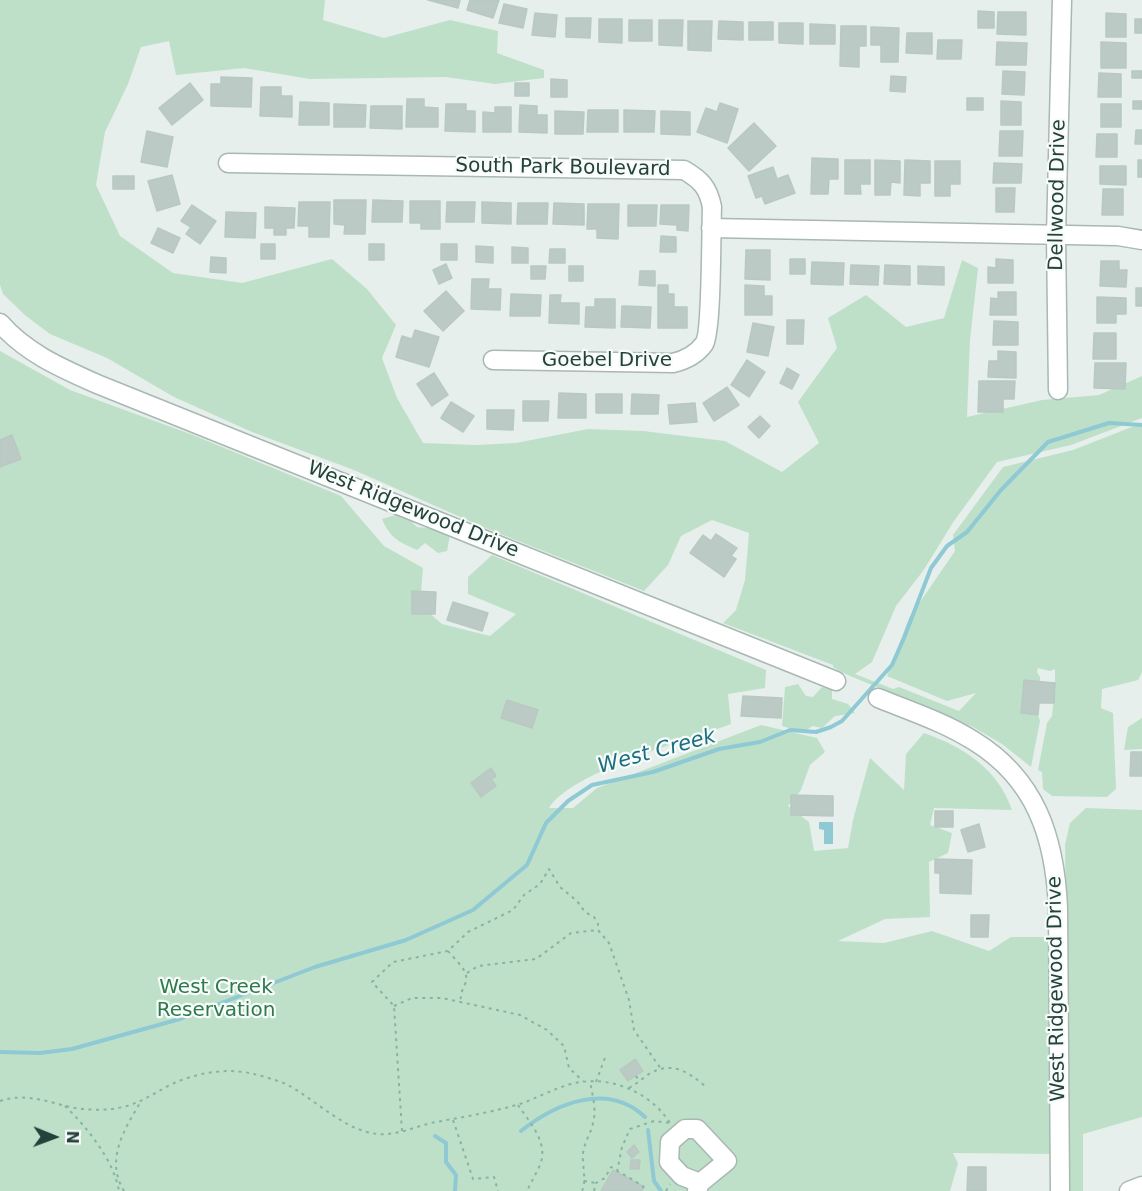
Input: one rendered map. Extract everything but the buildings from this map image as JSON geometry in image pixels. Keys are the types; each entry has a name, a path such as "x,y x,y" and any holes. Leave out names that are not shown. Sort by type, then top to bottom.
{"street":[{"name":"Dellwood Drive","path":"1058,390 1056,235 1062,0"},
{"name":"South Park Boulevard","path":"228,163 684,170 698,178 709,194 712,207 711,228"},
{"path":"711,228 1118,236 1142,240"},
{"name":"Goebel Drive","path":"493,360 674,363 689,359 706,343 709,316 711,228"},
{"name":"West Ridgewood Drive","path":"0,323 31,351 97,384 836,681"},
{"name":"West Ridgewood Drive","path":"878,698 947,726 986,749 1005,765 1023,786 1047,831 1056,876 1058,908 1060,1191"},
{"path":"697,1129 727,1161 698,1187 682,1176 669,1162 673,1130 697,1129"},
{"path":"1130,1191 1142,1186"}],"path":[{"path":"402,1131 394,1006 372,982 393,962 448,951 468,932 513,910 524,895 540,884 549,869 560,887 578,901 585,912 594,917 598,930 609,943 629,1000 634,1030 661,1068"},
{"path":"467,973 478,966 536,959 571,933 598,930"},
{"path":"448,951 467,973 467,982 460,992 461,1002"},
{"path":"394,1006 412,998 442,998 520,1015 547,1030 564,1046 569,1068 584,1082"},
{"path":"596,1082 606,1055"},
{"path":"629,1088 661,1068 668,1067 687,1072 705,1086"},
{"path":"0,1101 27,1097 78,1108 111,1109 140,1102 171,1084 190,1077 229,1071 250,1073 285,1084 347,1124 371,1135 453,1120 518,1104 571,1084 596,1082 629,1088 656,1106 673,1130"},
{"path":"636,1076 639,1081"},
{"path":"582,1191 584,1143 593,1125 594,1107 590,1082"},
{"path":"119,1191 116,1155 123,1131 140,1102"},
{"path":"518,1104 536,1132 543,1149 543,1156 527,1191"},
{"path":"65,1106 80,1120 96,1142 124,1191"},
{"path":"453,1120 473,1179 494,1177 498,1191"},
{"path":"617,1171 622,1147 630,1129 654,1121 673,1130"},
{"path":"584,1181 596,1183 606,1178 611,1167 643,1186 644,1191"},
{"path":"594,1191 596,1183"}],"green space":[{"path":"0,0 325,0 323,20 384,38 450,20 498,31 497,53 544,70 544,78 495,84 446,77 310,79 244,68 176,75 169,41 141,47 128,84 105,132 96,185 120,236 173,273 242,283 332,259 367,289 396,325 382,358 397,398 423,443 476,445 516,443 588,429 643,431 725,441 782,472 819,443 798,402 837,348 828,318 866,295 906,327 944,318 962,260 978,268 970,340 967,417 1042,400 1099,395 1142,376 1142,418 1071,445 997,462 954,521 923,571 896,606 872,662 855,674 893,689 899,687 959,711 976,693 947,701 887,676 909,618 955,551 953,535 1003,467 1073,450 1142,423 1142,672 1138,680 1102,689 1101,708 1113,713 1116,789 1107,797 1052,796 1043,789 1042,772 1038,770 1047,723 1052,716 1055,669 1050,671 1038,668 1040,681 1024,680 1021,713 1038,715 1040,721 1031,767 1002,744 973,727 843,673 833,665 723,623 736,610 745,580 749,533 712,520 681,536 668,565 644,591 483,527 354,470 252,432 174,397 107,358 50,334 26,316 3,294 0,285"},
{"name":"West Creek Reservation","path":"0,351 70,390 193,435 341,496 384,546 423,568 420,605 442,624 490,636 516,614 468,594 468,577 492,555 766,670 765,688 728,694 731,724 632,758 605,770 561,795 549,808 573,808 597,788 761,725 817,738 825,752 810,765 801,790 788,806 809,822 814,851 848,848 870,758 904,790 906,754 924,733 953,745 978,761 998,783 1012,810 934,808 930,825 952,833 948,853 929,862 930,917 885,919 838,941 884,943 932,931 989,951 1011,937 1052,937 1049,974 1058,1154 953,1153 958,1163 950,1191 0,1191"},
{"path":"402,513 417,527 435,529 450,535 447,551 438,553 425,543 417,550 396,539 388,531 382,519"},
{"path":"798,684 806,696 813,697 822,687 832,690 832,699 848,704 855,713 835,716 822,728 813,726 803,732 782,726 785,687"},
{"path":"1142,718 1142,749 1124,750 1128,727"},
{"path":"1086,808 1142,810 1142,1117 1083,1134 1083,1191 1070,1191 1065,845 1070,823"}],"water":[{"path":"819,822 833,822 833,844 824,844 824,830 819,829"}],"waterway":[{"name":"West Creek","path":"0,1052 40,1053 72,1049 180,1019 315,967 406,940 473,910 527,865 546,823 568,801 592,785 653,772 719,749 760,742 790,730 816,732 842,721 892,665 931,568 947,546 967,532 1001,490 1048,442 1109,423 1142,425"},
{"path":"521,1131 549,1112 565,1105 598,1098 614,1100 630,1106 645,1117"},
{"path":"648,1130 654,1181 661,1191"},
{"path":"435,1136 446,1143 446,1162 456,1175 455,1191"}]}
